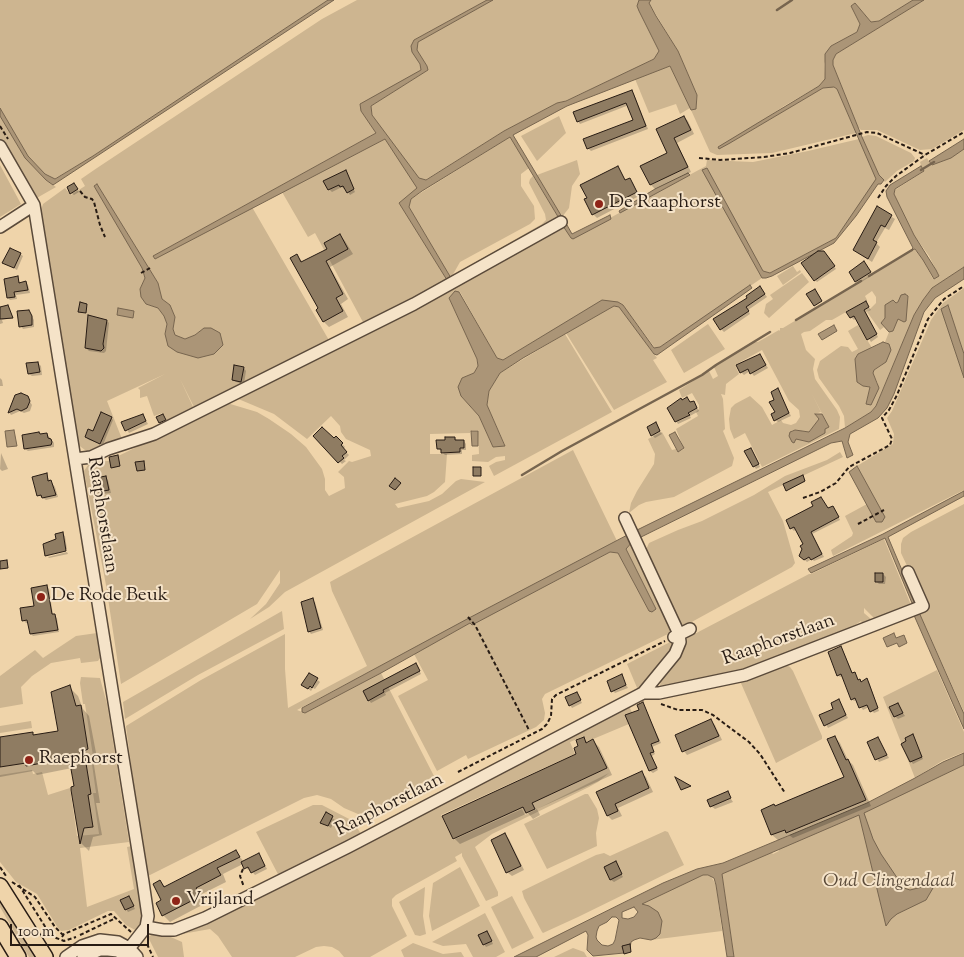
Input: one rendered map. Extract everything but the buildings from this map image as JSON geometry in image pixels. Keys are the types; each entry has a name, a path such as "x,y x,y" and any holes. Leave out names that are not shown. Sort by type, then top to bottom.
{"main road":[{"path":"0,886 43,954"},
{"path":"0,927 18,957"}],"street":[{"name":"Raaphorstlaan","path":"0,146 34,205 148,916 142,932 174,930 205,918 348,847 644,693 675,654 680,642 677,636"},
{"path":"0,227 34,205"},
{"path":"75,459 91,457 162,430 414,304 561,222"},
{"path":"625,518 677,636 690,629"},
{"name":"Raaphorstlaan","path":"644,693 660,693 745,675 926,605 908,572"},
{"path":"129,954 142,932"},
{"path":"66,957 82,946 100,940 118,942 129,954"},
{"path":"83,957 100,950 129,954"},
{"path":"43,954 55,957"}],"path":[{"path":"699,158 720,160 764,158 867,132 877,133 925,155"},
{"path":"878,198 896,176 925,155 964,132"},
{"path":"80,191 85,197 92,199 94,202 105,237"},
{"path":"140,273 150,268"},
{"path":"803,498 828,488 849,467 890,444 892,439 882,418 889,410 896,395 928,319 944,298 964,286"},
{"path":"858,524 883,510"},
{"path":"468,618 475,625 529,730"},
{"path":"458,772 542,729 551,716 552,699 556,695 677,636"},
{"path":"658,702 678,710 702,710 713,714 754,748 771,770 785,794"},
{"path":"242,891 244,887 240,876 243,869"},
{"path":"116,918 68,941 54,938 50,936 19,886 35,897 54,928 62,936 111,914 116,918 125,928 142,932 153,957"}],"green space":[{"path":"0,0 328,0 93,156 54,179 45,174 28,156 0,108"},
{"path":"357,0 487,0 414,40 412,51 420,64 421,70 361,111 376,133 153,256 155,259 252,207 330,342 196,411 180,379 195,411 167,427 164,422 167,421 163,413 154,416 147,396 140,398 140,390 138,388 165,374 107,401 122,439 89,452 85,450 77,444 41,210 43,204 65,188 71,195 85,186 81,179 322,19","holes":["97,184 158,283 162,299 170,305 175,317 173,329 175,336 185,339 195,335 204,328 177,352 165,334 167,324 164,316 158,308 146,304 140,289 145,278 142,268 94,186"]},
{"path":"493,0 639,0 637,6 659,51 654,59 645,64 557,103 504,131 425,180 418,178 372,115 371,106 428,70 417,50 418,42"},
{"path":"651,0 913,0 879,21 871,22 855,3 851,6 860,24 857,32 831,46 824,64 825,79 819,86 784,106 730,143 823,88 831,86 837,89 856,133 772,153 717,155 710,152 691,110 696,108 697,95 678,51 649,3"},
{"path":"924,0 964,0 964,130 932,149 920,150 877,130 861,130 858,127 833,65 833,60 836,54"},
{"path":"670,66 690,108 680,114 676,104 649,113 635,79"},
{"path":"0,116 25,158 46,180 56,187 35,199 0,140"},
{"path":"559,116 566,133 537,161 521,136"},
{"path":"868,135 876,136 911,153 915,158 914,161 897,171 885,182 879,175 862,137"},
{"path":"510,137 529,168 521,174 521,186 534,206 535,219 530,224 460,262 451,278 409,207 411,199"},
{"path":"385,139 418,188 399,203 447,280 364,324 315,233 308,237 282,192"},
{"path":"859,139 876,175 875,183 836,238 770,273 763,271 703,170 762,278 660,347 655,348 623,305 618,302 548,333 503,360 497,358 460,292 455,292 449,298 477,359 478,366 474,373 462,378 461,396 479,416 493,447 505,445 487,405 489,391 500,373 565,334 612,412 494,476 489,466 505,460 505,456 496,457 488,462 472,461 472,455 479,454 478,430 470,430 470,433 430,434 430,454 447,454 445,482 427,496 395,504 398,508 429,501 442,494 456,481 461,479 485,482 285,592 269,607 250,619 266,604 280,583 280,570 257,604 121,684 106,585 84,471 90,462 108,461 227,403 257,412 291,434 306,447 322,469 325,479 325,490 329,496 345,488 344,477 338,472 349,461 352,462 371,456 370,450 346,439 341,432 340,426 331,416 307,439 274,414 236,398 563,226 571,238 573,238 706,166 707,160 753,162"},
{"path":"964,149 964,267 932,288 923,300 914,315 876,406 871,412 845,428 844,416 819,378 817,370 820,361 841,346 848,347 852,352 858,349 848,331 858,325 872,348 858,354 855,359 863,386 870,387 866,403 878,384 873,373 874,370 882,365 889,344 885,342 889,332 893,331 907,305 908,296 898,302 885,305 885,318 881,323 884,327 880,330 867,312 876,303 876,297 872,291 865,296 867,300 832,320 826,320 810,331 801,334 806,350 815,359 813,369 815,379 840,417 839,429 762,467 745,433 734,439 729,419 731,408 750,396 762,407 772,425 781,420 783,423 791,425 796,423 800,417 799,410 789,401 762,350 735,365 739,374 726,384 725,395 721,394 725,429 723,431 734,458 732,466 674,497 646,502 629,513 631,503 637,491 654,464 655,454 648,439 662,432 672,450 676,449 678,452 684,449 676,429 698,416 696,412 699,409 699,405 692,393 682,398 679,390 709,371 713,379 718,376 714,367 754,342 758,342 780,331 780,328 783,328 914,249 923,260 933,279 939,276 929,256 914,235 894,194 895,190 923,172 920,162 927,158 931,165 951,158","holes":["812,394 829,427 796,439 789,436 793,430 809,432 819,419 815,414 821,412"]},
{"path":"577,160 580,174 572,186 569,208 562,217 537,175"},
{"path":"0,165 21,204 0,217"},
{"path":"533,176 560,220 464,272 469,266 546,220 545,214 529,183"},
{"path":"793,266 797,272 800,270 801,272 783,285 777,276"},
{"path":"802,273 809,282 769,318 764,313 766,304 773,299 770,295"},
{"path":"964,288 964,354 948,305 942,309 964,378 964,490 833,556 831,550 852,536 853,533 845,516 867,504 876,522 881,510 857,466 893,444 894,434 887,418 892,411 931,320 943,303"},
{"path":"614,306 619,307 657,358 653,360 667,382 614,410 566,333"},
{"path":"708,324 725,349 684,373 671,350"},
{"path":"573,450 617,541 297,710 305,713 381,673 434,776 371,812 358,814 344,808 331,799 317,795 304,798 146,877 126,726 201,680 285,634 288,708 367,666 332,591 330,582"},
{"path":"840,452 843,457 768,492 783,521 795,563 792,567 688,624 683,625 680,623 645,552 649,543 702,521 754,495 785,476 827,460"},
{"path":"964,504 964,712 918,610 923,600 901,553 901,544 903,538 911,532"},
{"path":"884,539 911,605 875,619 864,608 864,613 872,620 863,624 861,621 852,627 744,669 713,677 660,686 661,679 683,640 809,574"},
{"path":"633,541 672,632 545,694 542,699 545,713 544,720 536,727 468,759 466,755 437,771 398,696 428,680 414,654 470,623 472,624 610,552 618,553 649,611 656,609 626,549"},
{"path":"282,611 284,629 198,675 125,719 123,702"},
{"path":"97,633 100,658 98,661 81,663 80,658 51,663 32,676 21,687 23,704 0,708 0,676 35,650 43,658 76,636"},
{"path":"676,639 663,665 638,690 627,664"},
{"path":"784,664 793,671 822,739 776,763 740,681"},
{"path":"937,670 964,732 964,752 942,761 915,778 883,697"},
{"path":"81,677 100,678 107,704 129,842 80,848 87,907 134,889 127,847 132,846 143,917 135,930 126,925 114,911 108,911 69,930 61,931 37,894 16,882 0,862 0,775 32,770 33,774 42,772 48,795 70,788 77,836 99,834 93,793 96,793 91,757 93,756 85,704 83,704"},
{"path":"629,706 636,721 586,742 584,736 570,742 575,754 441,815 453,840 522,809 525,815 609,773 589,787 492,834 475,847 498,892 498,896 486,901 462,853 455,857 457,861 392,899 392,906 407,936 370,957 344,957 332,947 324,946 316,947 295,957 232,957 218,936 210,929 182,934 181,929"},
{"path":"31,721 32,728 0,733 0,726"},
{"name":"Oud Clingendaal","path":"964,765 964,957 734,957 722,874 771,852 773,854 779,851 778,849"},
{"path":"588,794 597,809 599,818 596,833 597,846 547,869 524,824"},
{"path":"313,805 322,805 353,821 361,834 280,878 256,832"},
{"path":"665,831 668,832 684,865 578,917 542,932 522,891 596,855 604,853 610,856"},
{"path":"460,867 480,906 432,931 429,916 433,883"},
{"path":"703,875 711,876 716,885 722,931 651,940 656,938 641,904"},
{"path":"425,887 423,916 426,934 420,936 415,935 399,902"},
{"path":"512,896 534,938 512,949 491,907"},
{"path":"0,897 36,957 29,957 0,907"},
{"path":"485,913 505,952 496,957 473,957 466,944 443,946 432,942"},
{"path":"154,933 164,934 182,942 184,957 158,957 148,937"},
{"path":"413,943 443,954 461,952 464,957 404,957 401,950"},
{"path":"573,948 584,952 587,957 554,957"}],"shaded area":[{"path":"328,0 334,0 53,185 25,158 0,116 0,108 28,156 45,174 55,179 93,156"},
{"path":"487,0 493,0 418,42 417,50 428,70 371,106 372,115 419,178 426,180 504,131 557,103 566,101 654,59 659,51 637,6 639,0 651,0 649,3 678,51 697,95 696,109 691,110 670,66 567,106 513,135 562,217 560,220 510,137 422,191 411,199 409,207 451,278 447,280 399,203 417,188 385,139 155,259 153,256 376,133 361,111 360,104 421,70 420,64 412,52 411,46 414,40"},
{"path":"913,0 924,0 836,54 833,60 833,65 862,137 879,175 884,180 881,184 878,184 834,243 772,276 762,278 702,170 707,168 763,271 770,273 836,238 876,179 837,89 834,87 823,88 730,143 719,149 718,147 819,86 825,79 825,54 831,46 857,32 860,24 851,6 855,3 871,22 879,21"},
{"path":"964,139 964,149 951,158 932,165 929,161"},
{"path":"921,166 924,171 895,189 894,194 914,235 939,276 934,279 915,249 911,250 913,248 887,197 886,191 890,185"},
{"path":"688,173 690,175 620,213 619,211 655,189"},
{"path":"97,184 158,283 162,299 170,305 175,317 173,329 175,335 185,339 195,335 204,328 211,328 220,333 223,345 214,354 198,358 177,352 168,346 165,334 167,324 164,316 158,308 146,304 141,297 140,289 145,278 142,268 94,186"},
{"path":"610,215 611,219 573,239 563,226 567,225 572,234"},
{"path":"964,267 964,279 935,298 924,312 887,408 878,418 850,434 848,442 853,455 847,458 842,441 831,443 633,541 626,549 656,609 652,612 649,611 618,553 610,552 472,625 470,623 305,713 302,712 302,708 469,618 635,531 845,428 871,412 876,406 914,315 923,300 932,288"},
{"path":"750,285 752,288 657,355 654,354 619,307 614,306 500,373 489,391 487,405 505,446 493,447 479,416 461,396 458,387 462,378 474,373 478,366 477,359 449,298 455,291 459,292 497,358 503,360 602,300 618,302 623,305 654,348 660,347"},
{"path":"905,294 908,296 906,321 898,319 893,331 889,332 881,323 885,318 885,305 893,300 896,303 898,302 901,295"},
{"path":"948,305 964,354 964,378 941,309"},
{"path":"118,308 134,311 133,318 117,315"},
{"path":"834,325 837,331 822,340 818,334"},
{"path":"883,342 889,344 891,350 886,362 874,370 873,373 879,388 871,405 866,404 870,387 863,386 857,382 855,359 858,354"},
{"path":"815,414 822,414 829,427 825,429 825,433 809,442 796,439 794,443 792,442 789,436 790,432 795,430 809,432 819,419"},
{"path":"14,430 17,446 7,447 5,431"},
{"path":"471,431 478,431 478,446 472,446"},
{"path":"675,432 684,448 678,452 669,435"},
{"path":"857,466 885,517 882,522 876,522 849,472"},
{"path":"964,491 964,496 888,537 915,601 912,603 885,538 811,573 808,569 883,534"},
{"path":"918,610 964,714 964,729 913,613"},
{"path":"894,633 896,638 904,635 907,643 899,647 897,643 887,647 883,638"},
{"path":"964,753 964,765 864,813 873,839 881,854 904,888 910,890 926,886 933,888 926,900 897,914 886,926 859,815 722,874 734,957 727,957 714,878 703,875 642,904 658,912 662,921 660,934 651,940 640,938 634,940 631,942 630,948 624,953 593,956 587,950 588,935 586,931 536,957 514,957 663,883 697,869 723,863 867,803 943,762","holes":["634,907 638,912 634,917 622,918 622,912","612,917 616,917 619,920 615,940 613,944 608,946 602,945 597,940 597,931 599,926"]}],"waterway":[{"path":"777,10 792,0"},
{"path":"921,170 934,162"},
{"path":"869,276 912,250"},
{"path":"796,320 861,281"},
{"path":"522,475 562,451 702,375 770,332"}],"place":[{"name":"De Raaphorst","path":"599,204"},
{"name":"De Rode Beuk","path":"41,597"},
{"name":"Raephorst","path":"29,760"},
{"name":"Vrijland","path":"176,901"}]}
